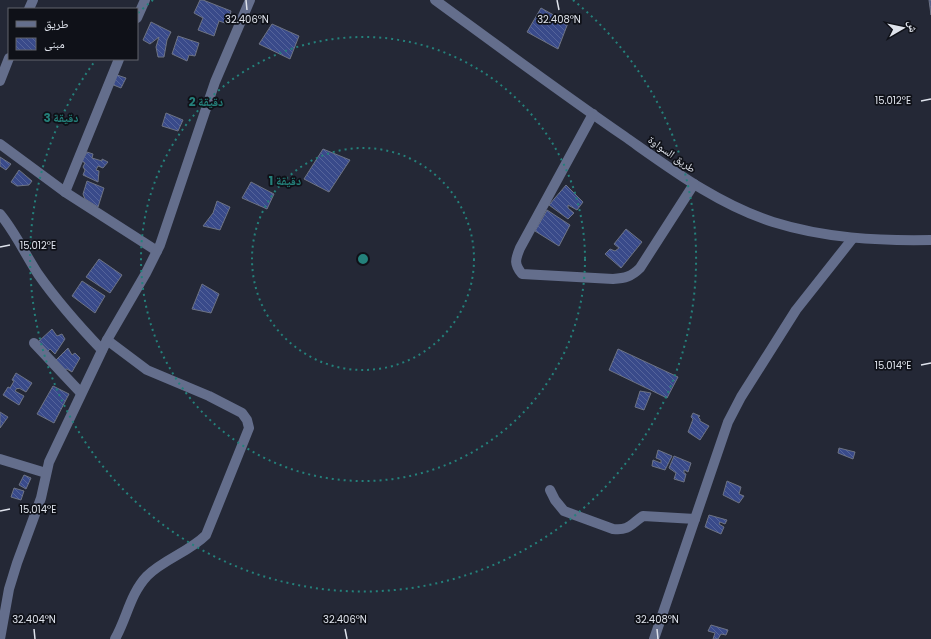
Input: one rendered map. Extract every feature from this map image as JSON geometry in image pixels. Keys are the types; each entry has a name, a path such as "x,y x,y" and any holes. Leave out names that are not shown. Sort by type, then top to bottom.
{"street":[{"path":"138,16 145,0"},
{"path":"0,639 9,589 41,498 49,462 107,340 157,251 172,211 215,82 250,0"},
{"name":"طريق السواوة","path":"435,0 593,114 694,184 716,197 772,221 822,234 870,240 931,240"},
{"path":"0,81 8,60"},
{"path":"65,192 119,60"},
{"path":"593,114 520,248 516,258 516,267 522,274 613,278 627,278 633,275 640,268 694,184"},
{"path":"0,144 65,192 157,251"},
{"path":"0,214 9,225 45,284 70,316 102,350"},
{"path":"654,639 728,422 741,396 796,310 853,238"},
{"path":"107,340 147,370 209,396 242,413 247,420 249,428 206,535 172,557 147,576 134,593 114,639"},
{"path":"34,343 81,393"},
{"path":"0,459 46,474"},
{"path":"550,490 555,500 564,511 613,529 627,529 643,516 695,519"}],"building":[{"path":"200,0 231,11 228,24 219,21 214,36 198,30 203,18 194,13"},
{"path":"929,0 931,0 931,15"},
{"path":"541,8 568,23 558,49 527,32"},
{"path":"151,22 171,32 167,40 164,57 158,57 156,47 159,37 150,44 143,40"},
{"path":"272,24 299,36 290,59 259,44"},
{"path":"178,36 199,43 195,56 189,55 187,61 172,54"},
{"path":"117,75 126,78 121,88 111,84"},
{"path":"166,113 183,120 178,131 162,126"},
{"path":"323,149 350,160 329,192 304,179"},
{"path":"87,152 93,154 92,158 102,161 102,159 108,162 103,168 98,166 96,170 99,171 98,182 83,175 85,170 83,167 85,163 82,161"},
{"path":"0,157 11,164 6,170 0,166"},
{"path":"19,170 32,181 29,185 17,186 11,182"},
{"path":"87,181 104,188 98,207 85,199 83,194"},
{"path":"251,182 274,194 267,209 242,198"},
{"path":"566,185 583,202 577,210 568,205 568,208 574,213 568,219 549,205"},
{"path":"217,201 230,207 220,230 203,226 213,213"},
{"path":"547,210 570,225 559,246 535,231"},
{"path":"626,229 642,242 621,268 605,254 610,249 615,251 619,248 614,244"},
{"path":"99,259 122,275 110,293 86,277"},
{"path":"82,281 105,296 95,313 72,296"},
{"path":"202,284 219,294 211,313 192,309"},
{"path":"52,329 57,336 62,334 65,339 55,354 50,349 47,352 38,342"},
{"path":"68,348 72,355 75,353 80,358 72,372 67,369 63,370 55,361"},
{"path":"618,349 678,377 667,398 609,370"},
{"path":"16,373 32,383 26,392 19,388 15,391 24,396 19,405 3,395 8,387 10,388"},
{"path":"53,386 69,394 54,423 37,414"},
{"path":"640,391 651,393 644,410 635,407"},
{"path":"0,412 8,417 0,428"},
{"path":"693,413 700,416 698,417 700,421 709,426 700,440 688,432 693,419 691,417"},
{"path":"839,448 855,452 853,459 838,453"},
{"path":"658,450 672,456 665,470 652,466 653,460 661,463 661,460 656,458"},
{"path":"674,456 691,463 688,472 684,470 684,473 686,474 684,482 674,479 676,473 669,468"},
{"path":"24,475 31,478 26,489 19,485"},
{"path":"727,481 741,487 739,494 744,496 739,503 723,495"},
{"path":"14,488 24,491 21,500 11,497"},
{"path":"709,515 727,520 725,524 720,522 719,524 724,527 721,534 705,527"},
{"path":"711,625 728,630 726,635 721,634 718,639 713,639 715,633 708,631"}]}
